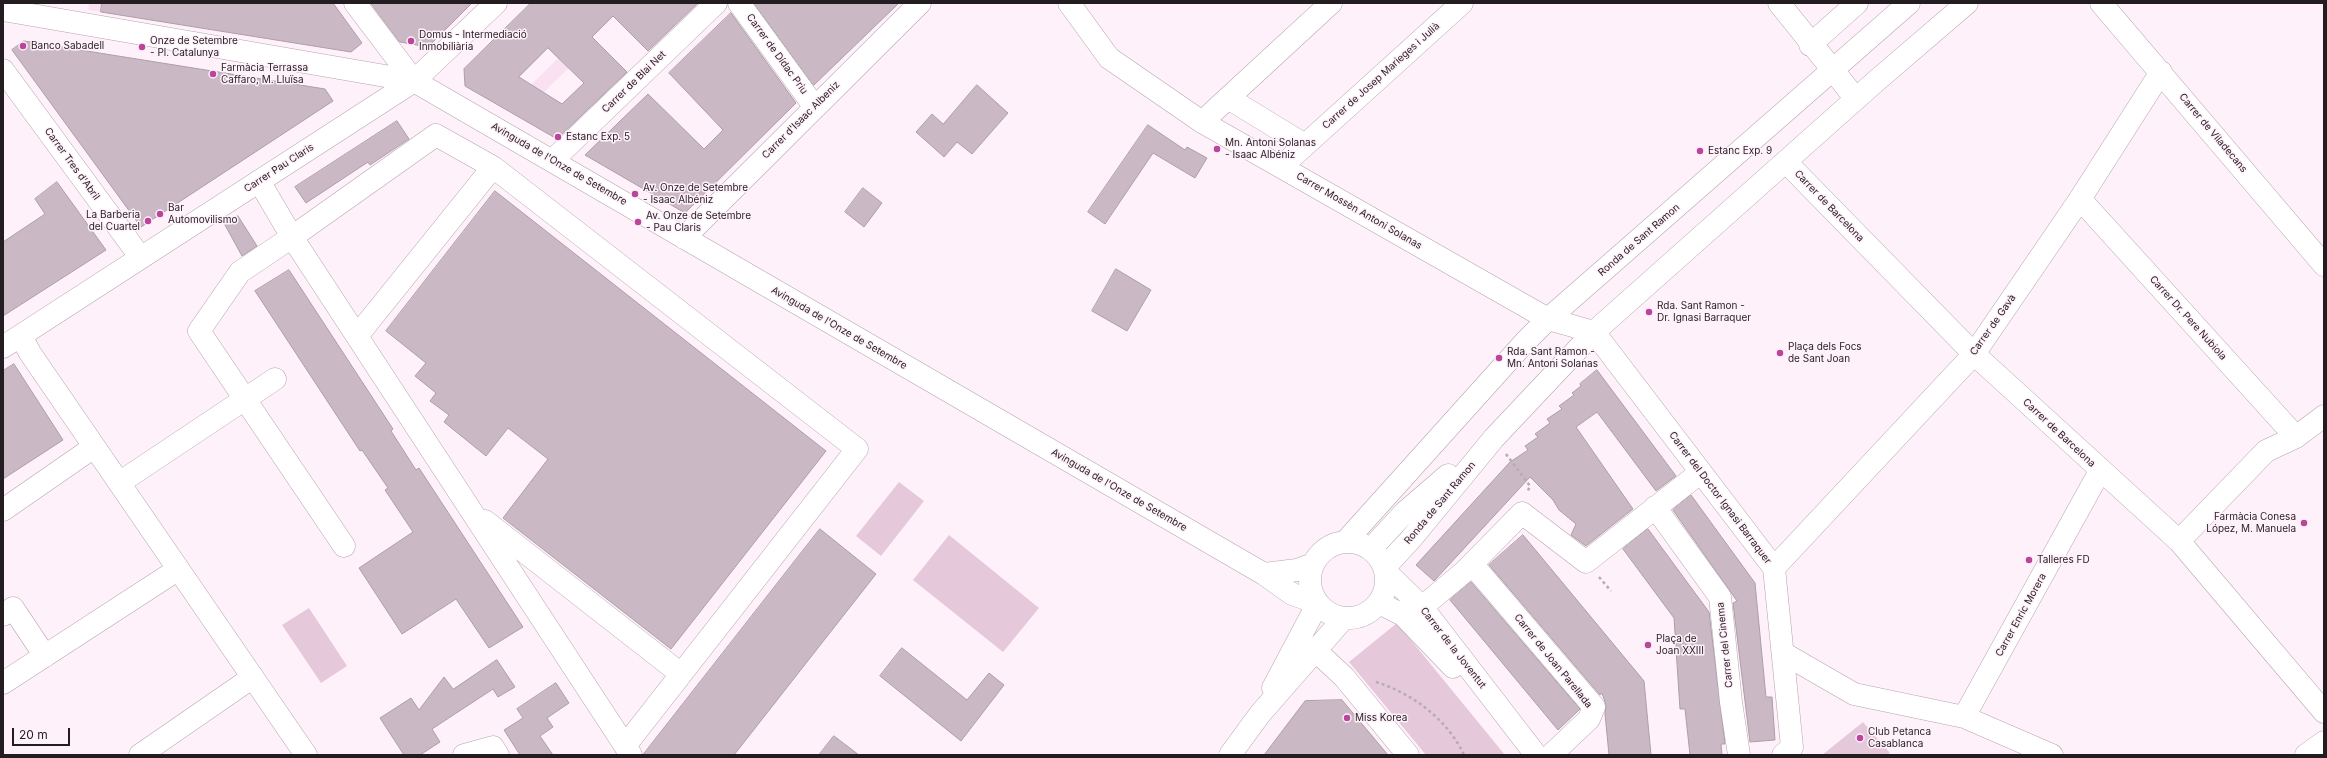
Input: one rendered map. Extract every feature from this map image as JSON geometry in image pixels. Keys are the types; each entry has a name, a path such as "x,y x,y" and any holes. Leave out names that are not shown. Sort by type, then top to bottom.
{"street":[{"path":"355,3 414,81"},
{"name":"Carrer Pau Claris","path":"12,342 414,81 496,3"},
{"name":"Carrer de Blai Net","path":"553,160 716,3"},
{"name":"Carrer de Dídac Priu","path":"739,3 814,106"},
{"name":"Carrer d'Isaac Albeniz","path":"684,238 814,106 920,3"},
{"name":"Carrer Mossèn Antoni Solanas","path":"1069,3 1109,58 1202,122 1282,166 1548,320 1594,332"},
{"path":"1202,122 1331,3"},
{"name":"Carrer de Josep Marieges i Julià","path":"1282,166 1462,3"},
{"path":"1779,3 1810,45 1856,99"},
{"path":"1810,45 1858,3"},
{"name":"Ronda de Sant Ramon","path":"1313,564 1319,555 1328,547 1345,542 1525,342 1548,320 1909,3"},
{"name":"Ronda de Sant Ramon","path":"1940,25 1956,3"},
{"name":"Ronda de Sant Ramon","path":"1385,569 1494,438 1594,332 1856,99 1967,3"},
{"name":"Carrer de Viladecans","path":"2102,3 2324,265"},
{"path":"3,10 414,81"},
{"name":"Carrer Tres d'Abril","path":"3,70 141,258"},
{"name":"Carrer de Gavà","path":"1774,568 1974,354 2080,199 2161,72"},
{"name":"Avinguda de l'Onze de Setembre","path":"414,81 553,160 684,238 1264,574 1292,594 1318,602"},
{"path":"1228,98 1305,145"},
{"path":"259,181 292,237 628,750 681,674 857,449 493,167 436,136 292,237 240,272 199,331 344,546"},
{"name":"Carrer de Barcelona","path":"1786,162 1974,354 2100,471 2179,541 2324,712"},
{"path":"357,336 493,167"},
{"name":"Carrer Dr. Pere Nubiola","path":"2080,199 2296,437"},
{"name":"Carrer del Doctor Ignasi Barraquer","path":"1594,332 1774,568 1792,747 1783,755"},
{"path":"12,342 94,447 177,570 306,755"},
{"path":"119,483 275,380"},
{"path":"2179,541 2266,451 2296,437 2324,416"},
{"name":"Ronda de Sant Ramon","path":"1371,549 1405,512 1444,478 1494,438"},
{"path":"3,510 94,447"},
{"name":"Carrer Enric Morera","path":"1964,717 2100,471"},
{"path":"1422,607 1472,564 1522,514 1586,562 1701,472"},
{"name":"Ronda de Sant Ramon","path":"1388,495 1444,478"},
{"name":"Carrer del Cinema","path":"1655,507 1720,597 1731,702 1739,755"},
{"path":"471,510 681,674"},
{"path":"1313,564 1310,576 1310,587 1318,602 1331,615 1344,618 1365,615 1380,603 1386,590 1385,569 1379,557 1371,549 1361,544 1345,542"},
{"path":"1264,574 1297,570 1313,564"},
{"name":"Carrer de Joan Parellada","path":"1472,564 1594,707 1589,719 1551,755"},
{"name":"Carrer de la Joventut","path":"1385,569 1422,607 1536,755"},
{"path":"3,683 177,570"},
{"path":"1236,752 1260,714 1318,602"},
{"name":"Carrer de la Joventut","path":"1380,603 1403,615 1515,729"},
{"path":"3,615 12,608 45,656"},
{"path":"1260,714 1344,618"},
{"path":"1316,651 1344,677 1408,755"},
{"path":"1783,653 1854,694 1964,717 2032,751 2052,755"},
{"path":"140,755 253,677"},
{"path":"2306,755 2324,742"},
{"path":"464,755 493,747 498,755"}],"path":[{"path":"1494,438 1530,486 1522,514"},
{"path":"1344,677 1368,680 1405,694 1438,719 1464,755"}],"shaded area":[{"path":"89,3 110,3 109,13 88,10"},
{"path":"558,58 569,68 519,116 526,90"},
{"path":"899,482 924,501 881,556 856,536"},
{"path":"949,535 1039,608 1003,652 913,580"},
{"path":"309,608 347,666 321,683 282,625"},
{"path":"1397,623 1505,755 1426,755 1349,662"},
{"name":"Club Petanca Casablanca","path":"1863,722 1890,753 1887,755 1822,755"}],"building":[{"path":"102,3 333,3 362,43 351,52 101,12"},
{"path":"371,3 472,3 428,47 400,42"},
{"path":"531,3 698,3 648,51 613,16 592,37 627,72 557,139 465,86 464,69","holes":["548,48 584,83 562,104 519,77"]},
{"path":"754,3 899,3 814,85"},
{"path":"731,13 796,103 685,213 585,155 648,94 704,149 723,130 669,73"},
{"path":"24,41 325,89 333,101 141,227 12,50"},
{"path":"977,85 1008,113 972,154 957,142 944,157 916,132 932,114 943,124"},
{"path":"397,121 409,139 370,165 368,162 306,203 295,187"},
{"path":"1148,125 1185,150 1187,147 1207,158 1195,178 1153,153 1105,224 1088,212"},
{"path":"57,182 106,250 3,316 3,242 45,214 35,199"},
{"path":"863,188 882,203 864,227 845,212"},
{"path":"495,191 826,451 671,649 503,518 548,459 508,428 486,456 444,422 449,415 430,401 436,393 415,376 426,363 386,331"},
{"path":"238,216 257,246 242,256 225,225"},
{"path":"1116,269 1151,290 1127,331 1092,311"},
{"path":"289,270 393,429 391,431 416,470 419,468 523,627 489,648 456,599 402,634 359,568 413,532 385,490 388,488 362,450 360,451 255,291"},
{"path":"14,364 63,440 3,479 3,371"},
{"path":"1597,370 1676,476 1656,491 1597,412 1576,427 1633,509 1586,546 1571,535 1576,524 1559,510 1553,500 1530,477 1434,581 1416,565 1510,462 1528,450 1525,446 1538,437 1535,434 1550,423 1547,419 1562,409 1559,406 1574,395 1572,393 1581,386 1580,384"},
{"path":"1691,495 1755,583 1766,697 1772,697 1775,740 1750,742 1733,603 1737,601 1673,510"},
{"path":"820,529 876,574 734,755 643,755"},
{"path":"1648,529 1709,612 1725,744 1721,744 1722,755 1690,755 1685,709 1680,709 1674,618 1623,549"},
{"path":"1523,535 1644,681 1651,755 1609,755 1605,714 1606,705 1602,693 1600,695 1489,565"},
{"path":"1471,582 1580,709 1558,730 1450,600"},
{"path":"902,648 967,700 989,673 1004,685 961,741 880,676"},
{"path":"497,660 515,687 498,697 493,689 432,729 440,742 420,755 404,755 380,718 411,698 419,710 444,677 453,689"},
{"path":"556,683 569,703 547,718 553,727 540,736 553,755 520,755 504,730 523,718 517,709"},
{"path":"1342,700 1388,755 1264,755 1305,701"},
{"path":"834,736 859,755 819,755"}],"place":[{"name":"Domus - Intermediació Inmobiliària","path":"411,41"},
{"name":"Banco Sabadell","path":"23,46"},
{"name":"Onze de Setembre - Pl. Catalunya","path":"142,47"},
{"name":"Farmàcia Terrassa Caffaro, M. Lluïsa","path":"213,74"},
{"name":"Estanc Exp. 5","path":"558,137"},
{"name":"Mn. Antoni Solanas - Isaac Albéniz","path":"1217,149"},
{"name":"Estanc Exp. 9","path":"1700,151"},
{"name":"Av. Onze de Setembre - Isaac Albéniz","path":"635,194"},
{"name":"Bar Automovilismo","path":"160,214"},
{"name":"La Barberia del Cuartel","path":"148,221"},
{"name":"Av. Onze de Setembre - Pau Claris","path":"638,222"},
{"name":"Rda. Sant Ramon - Dr. Ignasi Barraquer","path":"1649,312"},
{"name":"Plaça dels Focs de Sant Joan","path":"1780,353"},
{"name":"Rda. Sant Ramon - Mn. Antoni Solanas","path":"1499,358"},
{"name":"Farmàcia Conesa López, M. Manuela","path":"2304,523"},
{"name":"Talleres FD","path":"2029,560"},
{"name":"Plaça de Joan XXIII","path":"1648,645"},
{"name":"Miss Korea","path":"1347,718"},
{"name":"Club Petanca Casablanca","path":"1860,738"}]}
